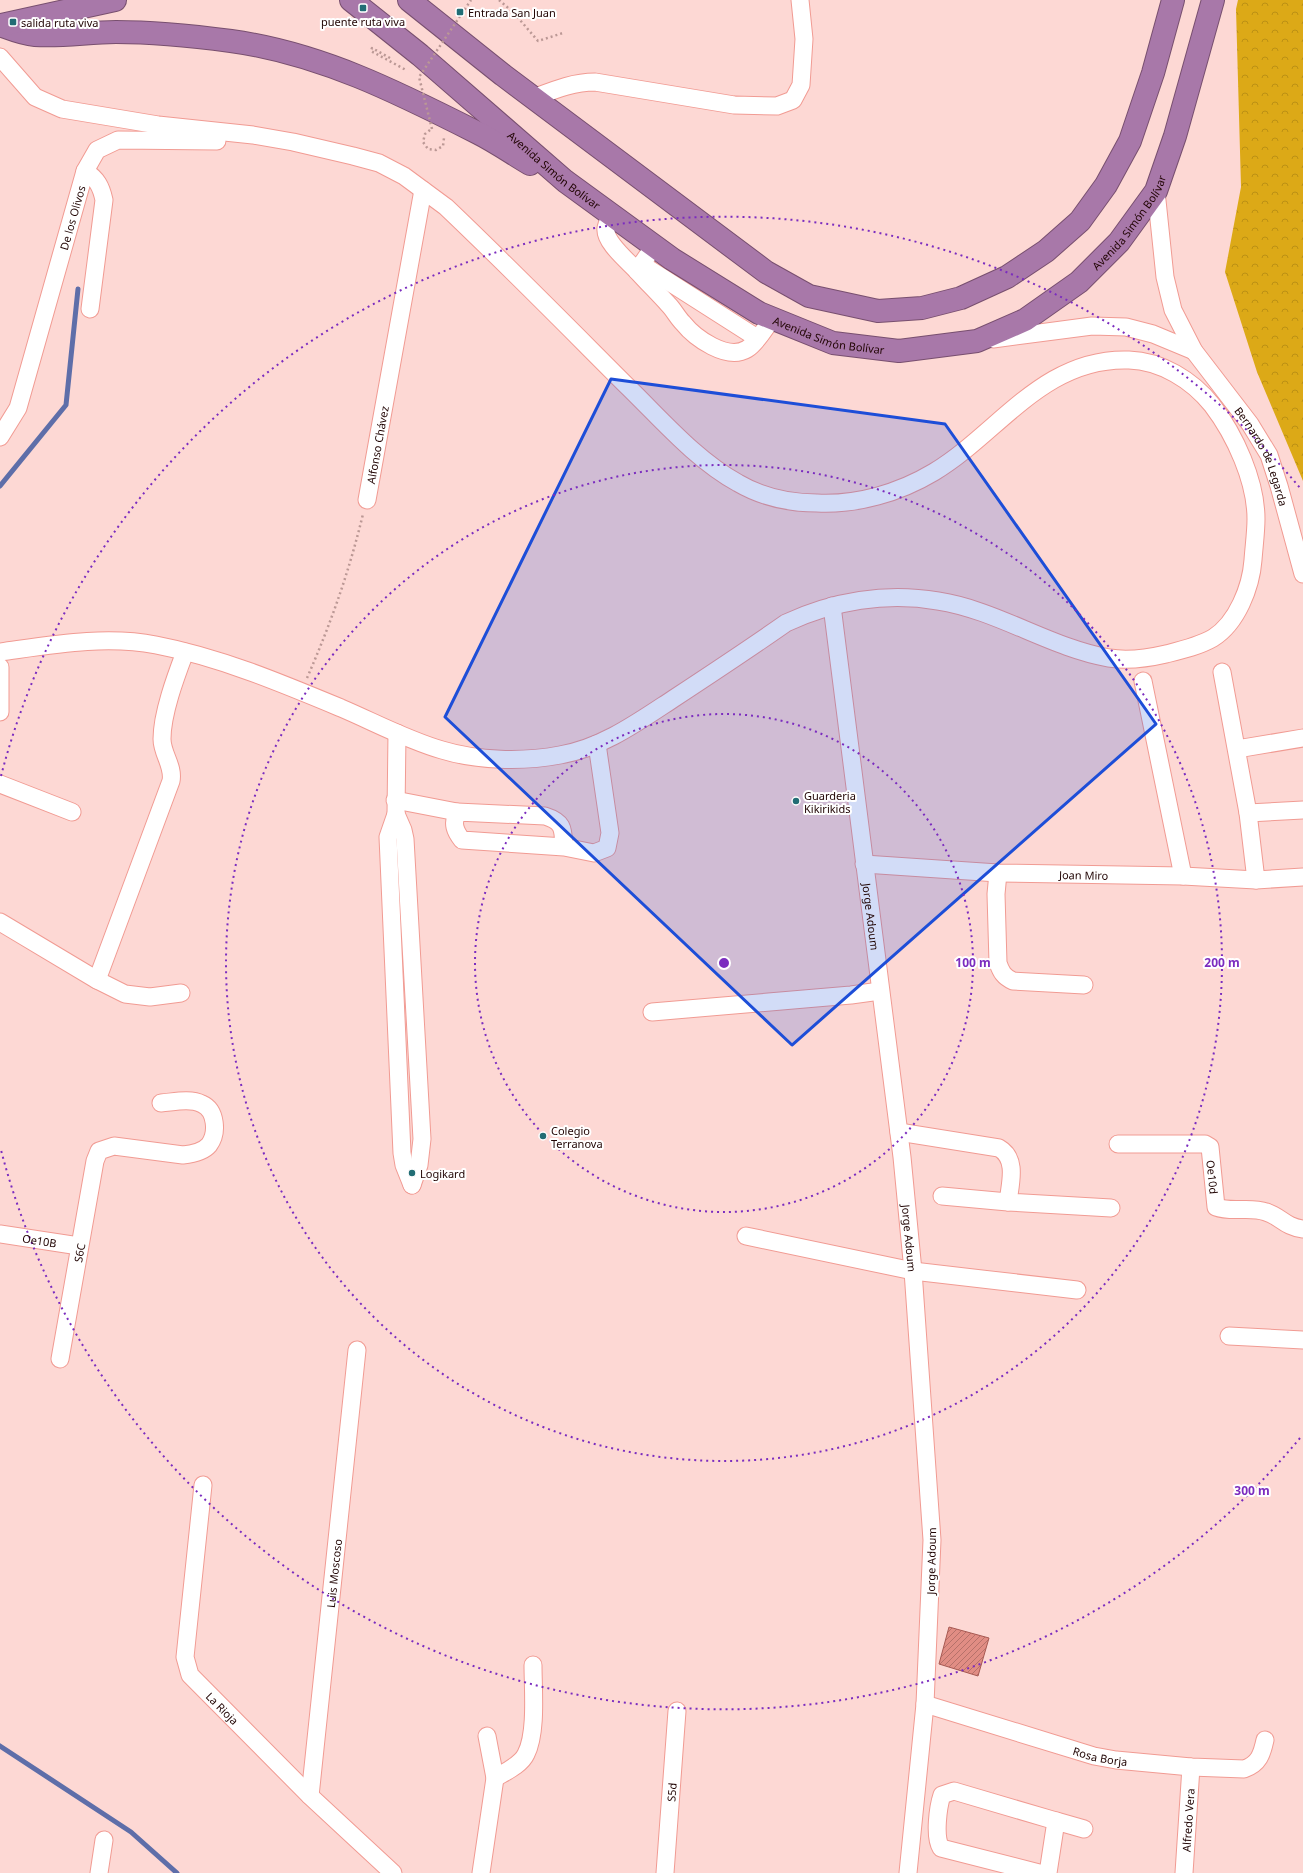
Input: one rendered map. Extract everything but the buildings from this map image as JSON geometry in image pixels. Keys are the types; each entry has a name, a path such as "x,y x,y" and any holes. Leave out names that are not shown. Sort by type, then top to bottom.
{"highway":[{"path":"0,25 115,0"},
{"name":"Avenida Simón Bolívar","path":"351,0 420,55 565,181 611,214 644,260 772,319 833,343 899,351 977,341 1025,320 1079,282 1119,242 1156,191 1175,136 1213,0"},
{"path":"409,0 533,98 766,272 809,296 878,311 922,308 961,298 1007,276 1046,251 1080,221 1106,185 1130,141 1153,73 1173,0"},
{"path":"0,25 18,32 35,35 116,32 189,36 255,45 306,57 396,91 565,181"}],"street":[{"path":"533,98 558,88 581,82 595,82 734,105 777,106 793,100 801,85 804,39 800,0"},
{"path":"0,57 13,74 35,97 62,108 158,125 253,135 293,142 379,163 404,176 446,207 688,446 735,482 764,496 815,503 847,503 877,496 905,486 931,474 957,458 1001,417 1048,383 1070,370 1094,362 1120,359 1144,360 1167,368 1206,397 1221,417 1243,460 1256,515 1252,568 1245,593 1232,619 1216,636 1192,648 1132,659 1110,658 1075,648 981,612 942,601 916,598 889,598 855,601 807,613 786,623 653,712 623,731 597,744 561,755 529,759 486,758 443,751 397,733 301,691 185,652 155,645 116,641 73,643 0,652"},
{"name":"De los Olivos","path":"0,437 18,408 85,171 98,150 118,140 219,141 253,135"},
{"path":"85,171 96,179 101,187 104,200 90,309"},
{"name":"Alfonso Chávez","path":"367,500 423,190"},
{"name":"Bernardo de Legarda","path":"1156,191 1164,277 1173,310 1194,351 1250,424 1269,455 1280,486 1303,574"},
{"path":"611,214 606,229 610,242 644,260 757,338"},
{"path":"644,260 670,306 683,324 697,337 718,348 735,352 746,349 772,319"},
{"name":"Bernardo de Legarda","path":"977,341 1092,326 1126,327 1153,334 1194,351"},
{"path":"1206,397 1220,383"},
{"name":"Jorge Adoum","path":"832,606 899,1132 913,1271 932,1540 925,1704 912,1820 908,1873"},
{"path":"97,980 171,781 171,769 162,741 162,732 173,685 185,652"},
{"path":"0,667 0,712"},
{"path":"1222,672 1248,814 1256,880"},
{"path":"1143,681 1183,876"},
{"path":"396,807 406,839 422,1139 419,1165 412,1185 404,1165 402,1153 388,836 396,807 397,733"},
{"path":"1237,749 1303,738"},
{"path":"457,812 454,826 462,840 564,847 594,853 607,848 609,842 597,744"},
{"path":"0,784 72,812"},
{"path":"396,807 457,812 545,816 560,823 563,830 564,847"},
{"path":"1248,814 1303,810"},
{"name":"Joan Miro","path":"864,864 998,873 1183,876 1256,880 1303,877"},
{"path":"998,873 996,894 998,963 1001,972 1006,978 1013,981 1084,985"},
{"path":"0,922 97,980 125,994 138,996 181,993"},
{"path":"394,985 414,983"},
{"path":"652,1012 851,996 880,991"},
{"name":"S6C","path":"60,1359 95,1161 99,1151 114,1146 183,1155 201,1151 208,1145 214,1131 214,1120 207,1107 195,1102 161,1103"},
{"path":"899,1132 999,1148 1006,1152 1012,1167 1008,1202"},
{"name":"Oe10d","path":"1118,1144 1206,1144 1210,1147 1216,1207 1224,1210 1258,1210 1267,1212 1286,1224 1303,1229"},
{"path":"942,1196 1008,1202 1111,1208"},
{"name":"Oe10B","path":"0,1234 79,1250"},
{"path":"746,1236 913,1271 1077,1290"},
{"name":"Oe10B","path":"0,1242 79,1250"},
{"path":"1229,1336 1303,1340"},
{"name":"Luis Moscoso","path":"310,1796 358,1350"},
{"name":"La Rioja","path":"203,1485 185,1657 186,1667 190,1675 310,1796 393,1873"},
{"path":"495,1778 519,1762 526,1754 533,1727 533,1665"},
{"name":"Rosa Borja","path":"925,1704 1094,1756 1116,1760 1191,1767 1244,1769 1257,1761 1262,1753 1265,1740"},
{"name":"S5d","path":"666,1873 678,1711"},
{"path":"481,1873 495,1778 487,1736"},
{"name":"Alfredo Vera","path":"1184,1873 1191,1767"},
{"path":"1039,1873 942,1848 938,1841 937,1826 942,1795 954,1791 1084,1829"},
{"path":"912,1820 937,1826"},
{"path":"1048,1873 1056,1821"},
{"path":"99,1873 104,1840"}],"path":[{"path":"442,134 444,138 443,146 436,150 428,149 423,142 425,134 432,129 419,76 471,0"},
{"path":"499,0 514,13 538,41 563,33"},
{"path":"372,48 371,51 419,76"},
{"path":"301,691 334,615 351,564 367,500"}],"highlighted area":[{"path":"611,379 945,424 1156,724 792,1045 445,717"}],"green space":[{"path":"1238,0 1303,0 1303,481 1257,372 1225,272 1241,187 1236,9"}],"waterway":[{"path":"0,486 66,405 78,289"},
{"path":"0,1746 131,1832 177,1873"}],"place":[{"name":"puente ruta viva","path":"363,8"},
{"name":"Entrada San Juan","path":"460,12"},
{"name":"salida ruta viva","path":"13,22"},
{"name":"Guarderia Kikirikids","path":"796,801"},
{"name":"Colegio Terranova","path":"543,1136"},
{"name":"Logikard","path":"412,1173"}]}
